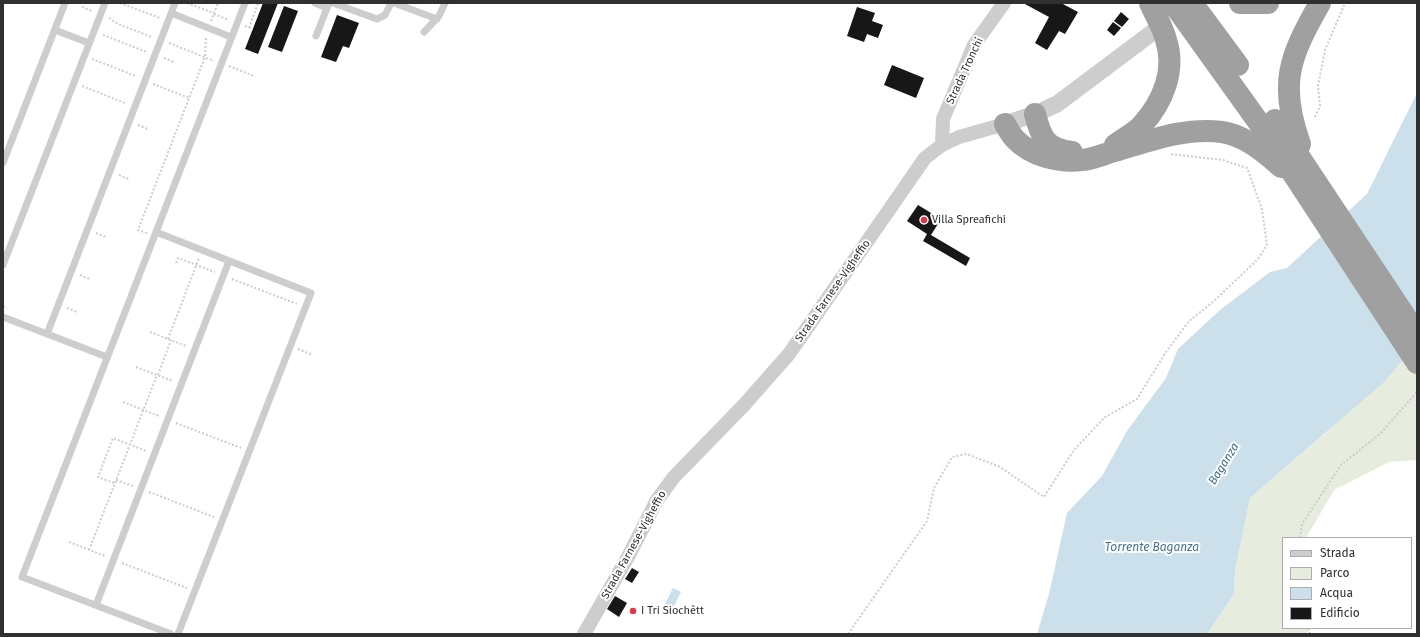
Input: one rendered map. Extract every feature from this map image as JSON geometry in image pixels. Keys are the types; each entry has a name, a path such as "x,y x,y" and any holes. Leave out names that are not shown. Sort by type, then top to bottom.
{"highway":[{"path":"1035,114 1039,130 1048,144 1058,150 1080,153 1115,145 1142,126 1157,105 1167,84 1169,61 1167,40 1150,3"},
{"path":"1173,3 1238,92 1312,187 1417,334"},
{"path":"1192,3 1214,32 1312,187 1417,363"},
{"path":"1240,3 1268,3"},
{"path":"1312,187 1307,162 1294,128 1289,105 1288,87 1294,52 1320,3"},
{"path":"1005,124 1013,138 1035,154 1057,159 1076,160 1099,156 1167,135 1201,130 1224,132 1244,140 1262,150 1312,187"}],"street":[{"name":"Strada Tronchi","path":"942,145 943,119 974,45 1004,3"},
{"name":"Strada Farnese-Vigheffio","path":"584,634 629,556 657,500 674,477 766,382 789,354 926,158 942,145 959,137 1035,114 1057,104 1153,32"}],"lane":[{"path":"3,163 65,3"},
{"path":"3,265 104,3"},
{"path":"47,334 176,3"},
{"path":"171,634 22,576 245,3"},
{"path":"315,3 330,5 377,19 384,15 391,3"},
{"path":"394,3 437,19"},
{"path":"424,32 437,19 445,3"},
{"path":"316,36 330,5"},
{"path":"172,13 232,37"},
{"path":"55,30 89,43"},
{"path":"156,232 311,292 178,634"},
{"path":"96,605 230,261"},
{"path":"3,317 107,357"}],"path":[{"path":"120,3 168,22"},
{"path":"187,3 214,14"},
{"path":"249,28 258,3"},
{"path":"1316,116 1320,106 1318,86 1325,50 1345,3"},
{"path":"98,33 174,62"},
{"path":"84,56 189,98"},
{"path":"78,84 125,103"},
{"path":"133,123 148,129"},
{"path":"848,634 927,521 934,488 952,457 967,454 1000,467 1044,497 1074,450 1105,417 1137,399 1166,352 1189,321 1213,302 1258,259 1267,245 1262,209 1247,168 1223,160 1168,153"},
{"path":"114,173 129,179"},
{"path":"91,231 106,237"},
{"path":"176,263 178,258 306,307"},
{"path":"75,273 90,279"},
{"path":"62,307 77,312"},
{"path":"150,332 187,346"},
{"path":"89,550 129,445 172,340"},
{"path":"295,348 313,355"},
{"path":"136,367 179,384"},
{"path":"1300,537 1302,524 1341,464 1380,434 1417,392"},
{"path":"123,402 246,450"},
{"path":"114,483 98,477 113,438 154,454"},
{"path":"116,480 220,520"},
{"path":"69,542 192,590"}],"green space":[{"path":"1417,343 1417,460 1389,462 1334,490 1307,537 1282,537 1282,629 1310,629 1306,634 1207,634 1234,594 1235,571 1250,498 1329,430"}],"water":[{"name":"Torrente Baganza","path":"1417,93 1417,343 1384,382 1250,498 1235,571 1234,594 1207,634 1037,634 1049,594 1067,513 1102,476 1127,431 1166,378 1178,349 1220,310 1270,272 1287,268 1367,194"},
{"path":"673,588 681,592 672,610 666,612 664,606"}],"building":[{"path":"263,3 278,3 258,54 245,49"},
{"path":"1023,3 1061,3 1078,12 1065,34 1059,31 1047,50 1035,43 1049,17"},
{"path":"284,6 298,11 282,52 268,47"},
{"path":"857,7 875,13 872,21 883,25 878,38 867,34 864,42 847,36"},
{"path":"1121,12 1129,19 1122,27 1114,21"},
{"path":"337,15 359,23 349,48 343,46 336,62 321,57"},
{"path":"1113,22 1121,28 1114,36 1107,30"},
{"path":"892,65 924,78 916,98 884,85"},
{"path":"918,205 941,219 931,235 970,258 966,266 923,241 927,234 907,221"},
{"path":"632,568 639,572 632,583 625,579"},
{"path":"615,596 627,603 619,617 607,609"}],"place":[{"name":"Villa Spreafichi","path":"924,220"},
{"name":"I Tri Siochètt","path":"633,611"}],"water label":[{"name":"Baganza","path":"1224,464"}]}
